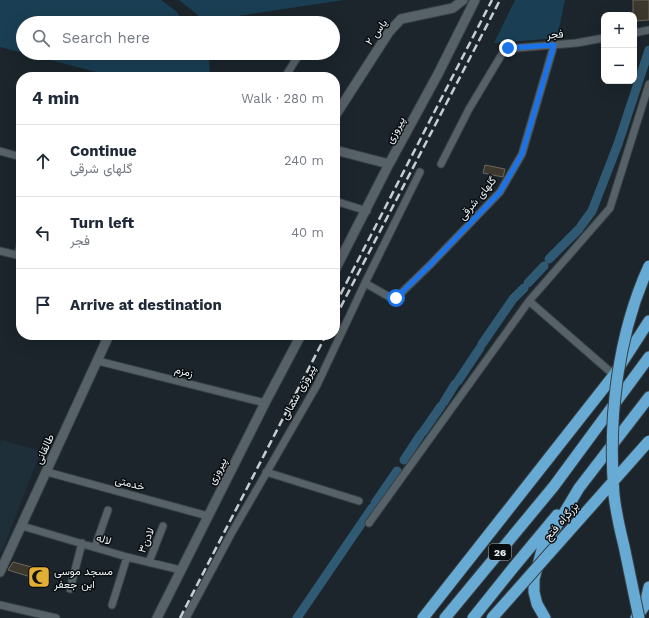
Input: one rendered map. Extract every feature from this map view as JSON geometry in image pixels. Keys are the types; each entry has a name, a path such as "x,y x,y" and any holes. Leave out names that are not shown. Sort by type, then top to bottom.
{"highway":[{"path":"637,618 614,496 612,428 614,401 624,341 630,315 649,266"},
{"path":"423,618 614,375 649,321"},
{"name":"26","path":"445,618 554,486 649,357"},
{"name":"26","path":"473,618 512,568 579,488 649,397"},
{"name":"بزرگراه فتح","path":"492,618 649,441"},
{"path":"545,618 537,604 534,592 534,579 542,550 579,488"},
{"path":"637,618 645,605 649,587"}],"street":[{"name":"یاس ۲","path":"340,108 389,32 401,19 453,8 463,0"},
{"name":"پیروزی","path":"340,261 475,0"},
{"path":"637,32 649,30"},
{"name":"فجر","path":"440,164 468,109 504,51 508,48 554,45 601,38"},
{"name":"گلهای شرقی","path":"365,284 393,299 396,298 436,260 500,192 522,154 554,45"},
{"path":"288,72 296,60"},
{"path":"369,523 529,301 610,208 649,84"},
{"path":"0,151 16,156"},
{"path":"340,151 389,164"},
{"name":"پیروزی شمالی","path":"340,336 420,172"},
{"path":"340,203 367,211"},
{"path":"0,252 16,255"},
{"path":"529,301 614,375"},
{"name":"طالقانی","path":"1,567 22,526 107,340"},
{"name":"پیروزی","path":"157,618 298,340"},
{"name":"پیروزی شمالی","path":"186,618 231,534 316,385 338,340"},
{"name":"زمزم","path":"98,361 265,403"},
{"name":"خدمتی","path":"47,472 208,516"},
{"path":"266,472 359,501"},
{"path":"95,547 108,510"},
{"name":"لاله","path":"22,526 127,557 181,570"},
{"name":"لادن۳","path":"149,562 163,526"},
{"path":"70,589 82,543"},
{"path":"112,605 127,557"},
{"path":"0,605 56,618"}],"shaded area":[{"path":"0,0 161,0 176,11 180,16 16,16 16,51 0,47"},
{"path":"179,0 344,0 238,16 199,16"},
{"path":"515,0 565,0 557,38 494,43"},
{"path":"51,60 209,60 210,72 96,72"},
{"path":"1,440 41,451 2,552 0,551"}],"building":[{"path":"633,0 649,0 649,20 637,21 637,12 633,12"},
{"path":"485,165 505,169 503,177 483,173"},
{"name":"مسجد موسی ابن جعفر","path":"13,562 50,572 47,582 8,570"}],"waterway":[{"path":"581,226 592,211 618,144 649,50"},
{"path":"549,259 579,229"},
{"path":"528,283 544,266"},
{"path":"482,344 513,299 524,288"},
{"path":"458,381 480,348"},
{"path":"444,402 455,384"},
{"path":"423,432 441,406"},
{"path":"404,460 421,434"},
{"path":"375,503 397,471"},
{"path":"297,618 372,508"}],"railway":[{"path":"340,295 492,0"},
{"path":"340,308 500,0"},
{"path":"180,618 323,340"}],"place":[{"name":"مسجد موسی ابن جعفر","path":"39,577"}],"route":[{"path":"396,298 500,192 522,154 554,45 508,48"}]}
